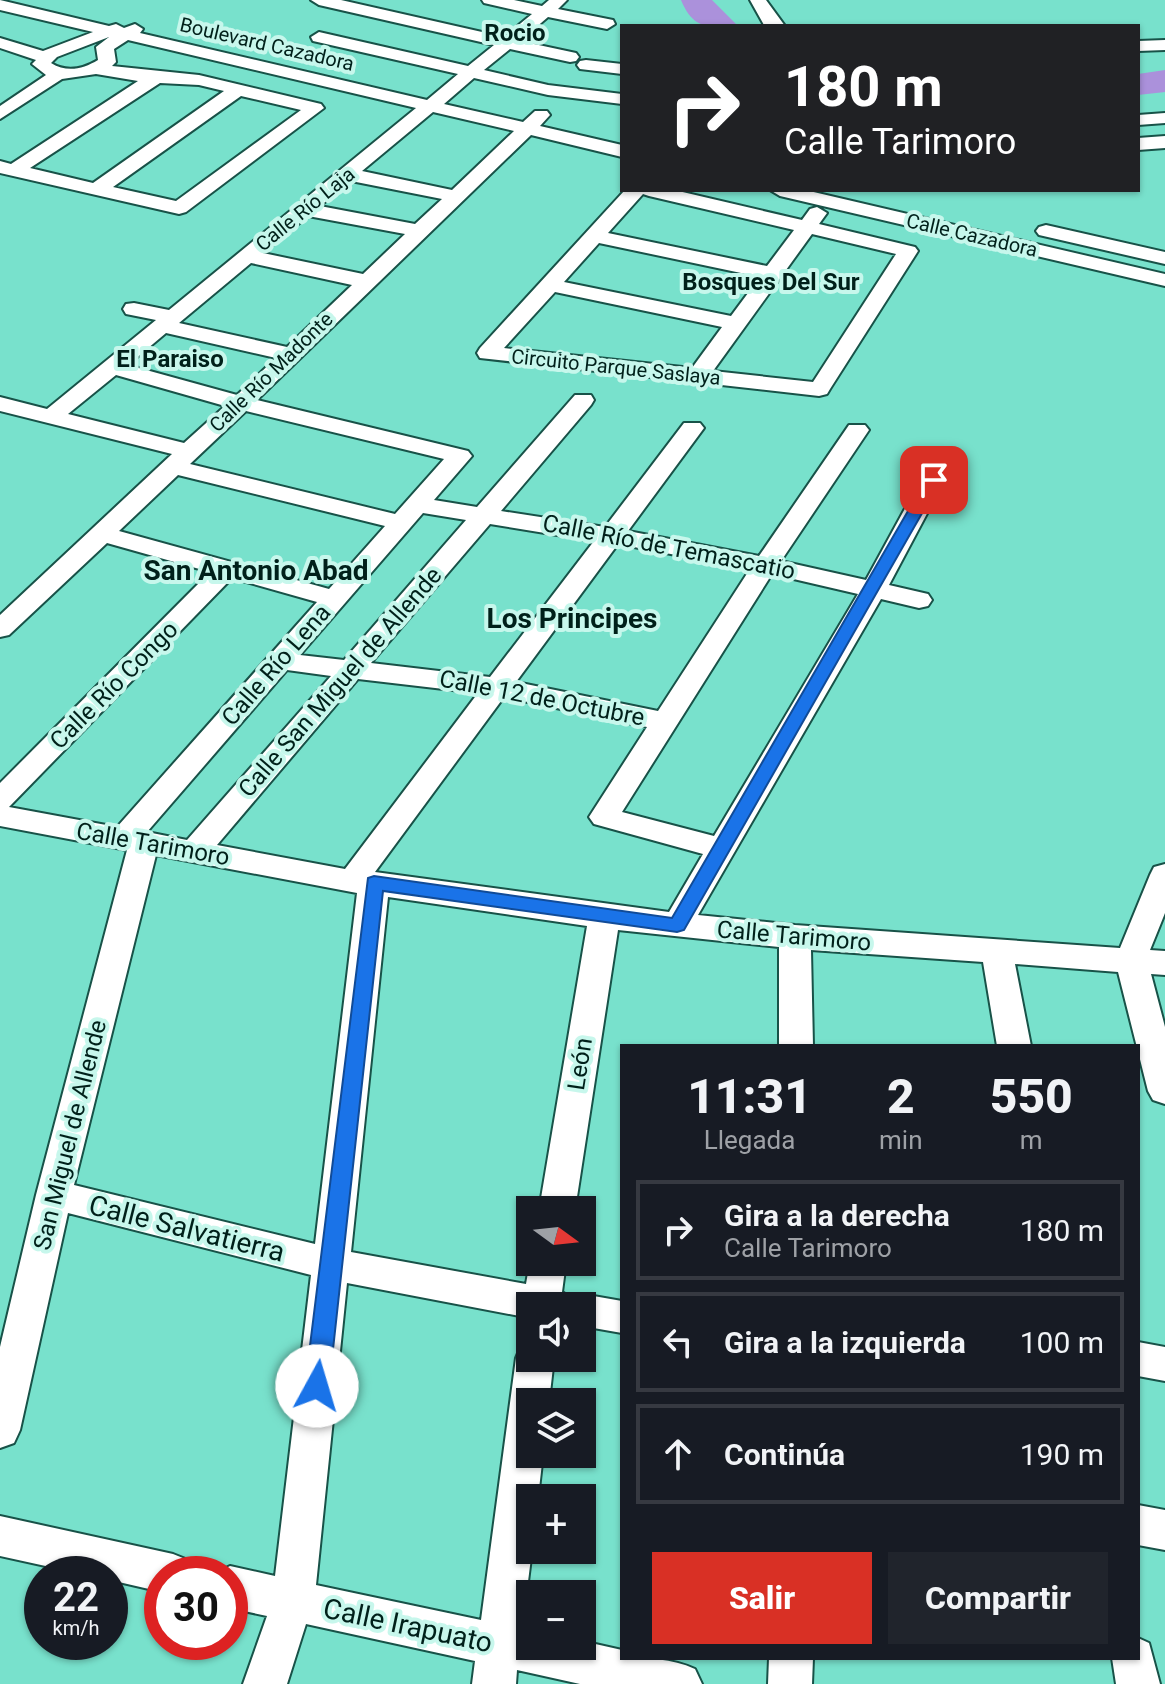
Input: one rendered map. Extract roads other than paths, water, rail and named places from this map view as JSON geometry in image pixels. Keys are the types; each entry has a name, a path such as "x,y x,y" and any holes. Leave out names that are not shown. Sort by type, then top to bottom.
{"street":[{"name":"Boulevard Cazadora","path":"42,0 128,27 320,28"},
{"path":"490,0 552,6 608,35"},
{"path":"758,0 774,24"},
{"name":"Boulevard Cazadora","path":"0,5 128,27 438,99"},
{"name":"Calle Río Laja","path":"51,417 552,6"},
{"path":"0,103 53,62 128,27"},
{"path":"101,65 105,47 128,27"},
{"path":"320,28 507,43 620,69"},
{"path":"320,28 471,72 548,90 620,99"},
{"path":"320,28 438,99 526,128 620,151"},
{"path":"0,43 53,62 101,65 155,78 199,80 315,108 179,208 7,169"},
{"path":"1140,46 1165,45"},
{"path":"0,114 53,62"},
{"path":"7,169 155,78"},
{"path":"97,189 239,89"},
{"path":"1140,120 1165,118"},
{"path":"414,119 620,134"},
{"name":"Calle Río Madonte","path":"0,629 241,403 526,128"},
{"path":"1140,144 1165,142"},
{"path":"347,174 455,196"},
{"name":"Circuito Parque Saslaya","path":"634,192 488,353 819,389 908,251 808,228"},
{"path":"657,192 808,228"},
{"name":"Calle Cazadora","path":"793,192 837,199 1165,280"},
{"name":"Calle Cazadora","path":"874,192 1165,258"},
{"path":"698,376 808,228 837,199"},
{"path":"305,209 418,231"},
{"path":"594,236 774,274"},
{"path":"248,256 365,281"},
{"path":"550,285 737,324"},
{"path":"134,309 289,354"},
{"path":"112,367 241,403"},
{"name":"Calle San Miguel de Allende","path":"195,851 583,400"},
{"name":"Calle Río Lena","path":"134,840 280,661 460,456 241,403"},
{"name":"Calle Río de Temascatio","path":"0,404 51,417 179,459 409,514 485,513 613,534 766,564 919,600"},
{"path":"265,1684 293,1600 331,1264 363,882 497,687 692,428"},
{"path":"665,722 766,564 857,430"},
{"path":"677,925 873,589 944,459"},
{"path":"100,533 334,599"},
{"name":"Calle Río Congo","path":"0,800 227,569"},
{"path":"0,598 27,603"},
{"name":"Calle 12 de Octubre","path":"280,661 352,667 497,687 665,722 604,817 722,849"},
{"name":"Calle Tarimoro","path":"0,816 363,882 604,917 795,937 1165,963"},
{"name":"San Miguel de Allende","path":"0,1430 134,840"},
{"path":"1165,875 1131,959 1165,1089"},
{"name":"León","path":"559,1196 604,917"},
{"path":"795,937 796,1044"},
{"path":"997,952 1014,1044"},
{"name":"Calle Salvatierra","path":"54,1195 331,1264 516,1299"},
{"path":"596,1312 620,1317"},
{"path":"1140,1359 1165,1364"},
{"path":"497,1665 533,1372"},
{"path":"1140,1525 1165,1530"},
{"path":"0,1536 144,1568"},
{"name":"Calle Irapuato","path":"248,1591 293,1600 497,1665 680,1684"},
{"path":"790,1684 791,1660"},
{"path":"1134,1660 1138,1684"}],"district":[{"name":"Rocio","path":"515,33"},
{"name":"Bosques Del Sur","path":"771,282"},
{"name":"El Paraiso","path":"170,359"},
{"name":"San Antonio Abad","path":"256,570"},
{"name":"Los Principes","path":"572,618"}]}
